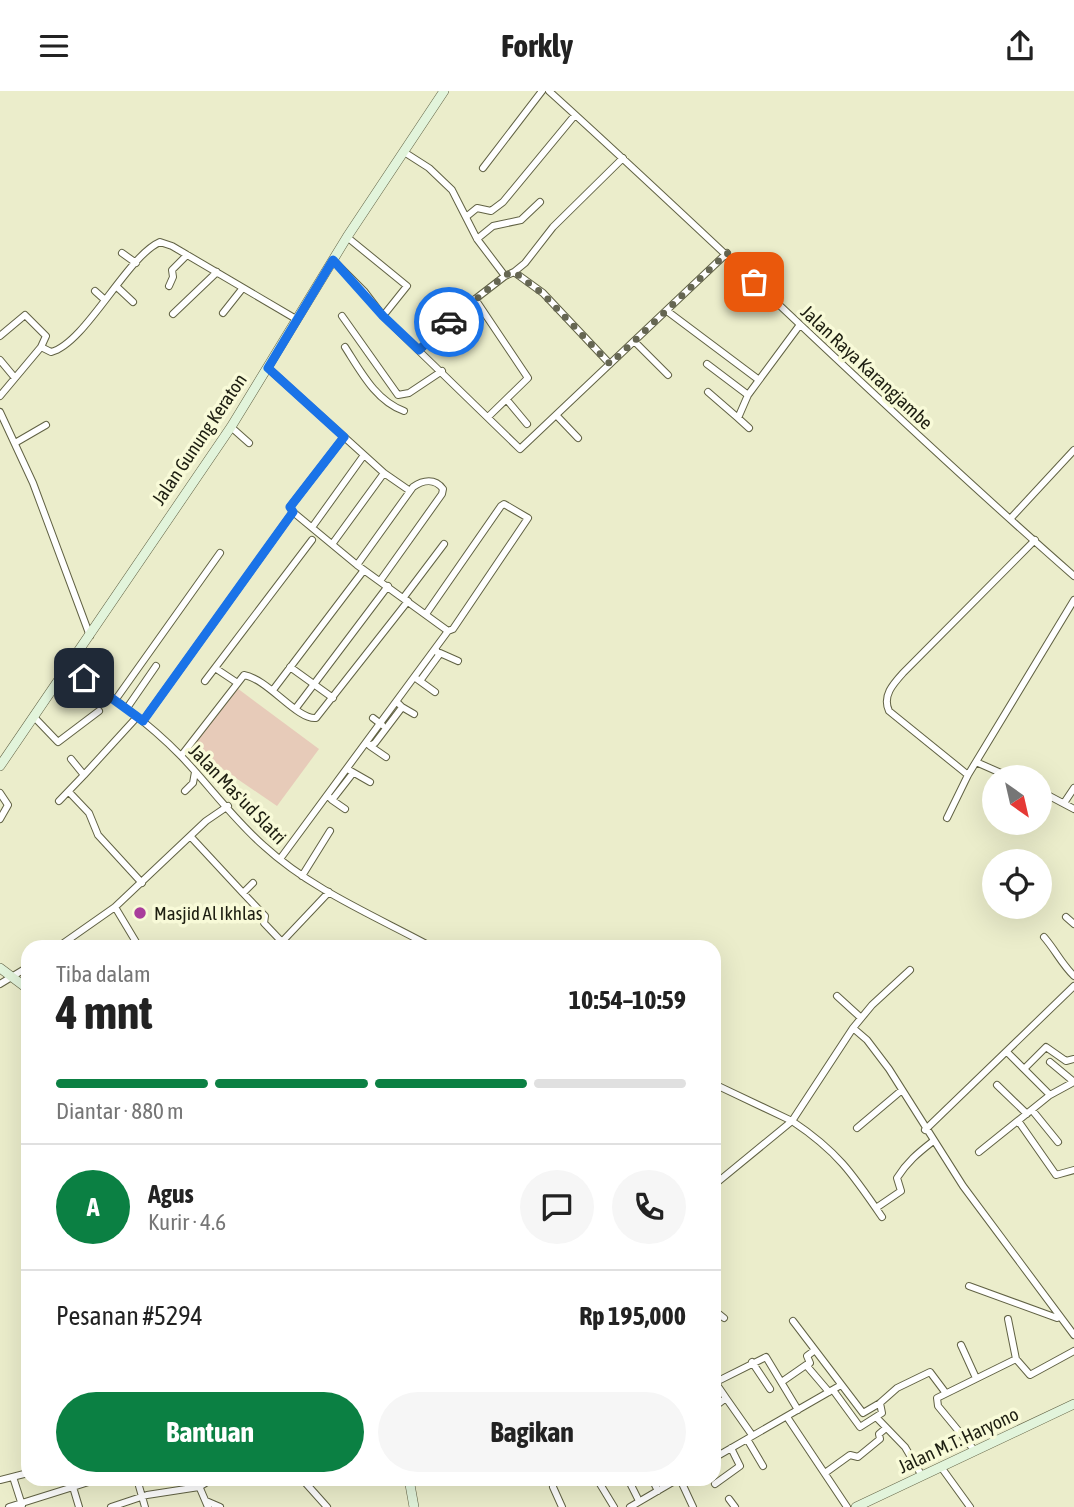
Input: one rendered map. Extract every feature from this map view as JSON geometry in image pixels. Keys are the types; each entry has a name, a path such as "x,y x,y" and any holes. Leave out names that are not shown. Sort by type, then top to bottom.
{"street":[{"name":"Jalan Gunung Keraton","path":"0,766 231,427 347,237 444,91"},
{"path":"483,168 542,91"},
{"name":"Jalan Raya Karangjambe","path":"549,91 727,253 799,326 1074,576"},
{"path":"466,217 477,208 491,211 503,202 575,115"},
{"path":"404,152 452,190 477,239 505,275"},
{"path":"419,350 475,299 525,263 553,227 623,159"},
{"path":"477,239 494,226 521,220 540,202"},
{"path":"347,237 407,286 383,316"},
{"path":"41,347 51,352 59,349 136,263 160,243 187,254 296,319"},
{"path":"122,253 136,263"},
{"path":"333,260 383,316 520,449 727,253"},
{"path":"169,286 173,277 172,270 187,254"},
{"path":"173,314 217,272"},
{"path":"514,272 542,293 610,364"},
{"path":"117,287 133,302"},
{"path":"223,313 242,289"},
{"path":"95,291 105,300"},
{"path":"475,299 528,378 488,417"},
{"path":"667,311 759,380"},
{"path":"0,336 25,315 46,336 41,347 0,396"},
{"path":"342,316 398,395"},
{"path":"738,418 748,395 799,326"},
{"path":"635,342 668,375"},
{"path":"345,347 376,394 388,404 404,411"},
{"path":"0,361 15,378"},
{"path":"707,364 748,395"},
{"path":"268,368 384,473 410,491"},
{"path":"388,404 398,395 409,393 442,371"},
{"path":"708,392 749,428"},
{"path":"507,400 527,424"},
{"path":"0,412 33,483 90,636"},
{"path":"556,417 578,438"},
{"path":"15,443 46,425"},
{"path":"231,427 249,443"},
{"path":"344,437 290,507 360,568 448,631"},
{"path":"1011,518 1074,450"},
{"path":"313,526 364,454"},
{"path":"332,543 384,473"},
{"path":"273,690 360,568 410,491 427,481 438,483 444,491 380,581"},
{"path":"280,859 400,705 438,651 448,631 453,629 493,574 528,518 504,504 500,506 426,614"},
{"path":"59,801 140,719 293,512"},
{"path":"205,681 312,540"},
{"path":"968,775 889,711 886,704 888,696 891,686 909,666 969,610 1035,540"},
{"path":"181,756 236,682 247,674 273,690 308,718 316,718 444,544"},
{"path":"116,699 220,553"},
{"path":"296,708 387,586"},
{"path":"947,818 968,775 1074,600"},
{"path":"438,651 458,661"},
{"path":"127,708 156,666"},
{"path":"290,667 333,698"},
{"name":"Jalan Mas'ud Slatri","path":"68,668 116,699 140,719 181,756 262,845 280,859 329,892 419,940"},
{"path":"215,668 236,682"},
{"path":"418,680 435,692"},
{"path":"400,705 414,714"},
{"path":"369,745 400,705"},
{"path":"35,718 58,742 99,711"},
{"path":"373,718 382,725"},
{"path":"369,745 386,757"},
{"path":"71,759 84,775"},
{"path":"976,762 983,765"},
{"path":"350,771 370,782"},
{"path":"186,791 193,783 195,772"},
{"path":"1064,803 1074,788"},
{"path":"69,792 89,813 98,835 142,883"},
{"path":"0,793 8,805 0,819"},
{"path":"1052,797 1074,810"},
{"path":"330,798 345,809"},
{"path":"68,940 115,907 228,806"},
{"path":"303,876 330,831"},
{"path":"191,837 265,916 264,923 277,940"},
{"path":"243,893 253,883"},
{"path":"284,940 329,892"},
{"path":"115,907 135,940"},
{"path":"1066,917 1074,924"},
{"path":"1044,937 1058,953 1060,963 1074,976"},
{"path":"0,968 21,983"},
{"path":"721,1179 792,1121 860,1017 910,970"},
{"path":"0,984 21,971"},
{"path":"925,1130 1008,1053 1074,986"},
{"path":"837,996 860,1017"},
{"path":"853,1028 867,1040 902,1090 932,1142 1059,1319 1074,1335"},
{"path":"1024,1069 1046,1047 1066,1061 1074,1059"},
{"path":"1008,1053 1050,1095"},
{"path":"978,1151 1050,1095 1073,1082 1050,1062"},
{"path":"998,1085 1030,1112 1058,1142"},
{"path":"721,1087 792,1121 826,1144 850,1171 882,1217"},
{"path":"857,1128 902,1090"},
{"path":"1018,1122 1056,1175 1074,1170"},
{"path":"876,1208 901,1191 897,1178 900,1173 912,1157 932,1142"},
{"path":"969,1286 1059,1319"},
{"path":"1008,1319 1016,1359 1030,1375 1074,1352"},
{"path":"793,1321 863,1413 930,1372 945,1392"},
{"path":"961,1345 976,1378"},
{"path":"783,1381 807,1366 810,1363 807,1356 815,1350"},
{"path":"721,1380 752,1363 768,1358 798,1410"},
{"path":"975,1451 938,1406 937,1398 1016,1359"},
{"path":"752,1363 770,1389"},
{"path":"807,1366 859,1427 883,1411 884,1399"},
{"path":"721,1454 841,1385"},
{"path":"721,1391 749,1437 763,1467"},
{"path":"721,1402 726,1398"},
{"name":"Jalan M.T. Haryono","path":"856,1507 876,1503 922,1476 1074,1404"},
{"path":"787,1417 847,1507"},
{"path":"877,1417 906,1449 922,1476"},
{"path":"825,1473 850,1455 858,1457 881,1438 879,1434 886,1428"},
{"path":"721,1480 740,1466 731,1448"},
{"path":"941,1467 970,1507"},
{"path":"0,1480 21,1475"},
{"path":"13,1477 22,1505"},
{"path":"9,1507 76,1486"},
{"path":"139,1486 145,1507"},
{"path":"308,1486 327,1507"},
{"path":"410,1486 414,1507"},
{"path":"601,1486 614,1507"},
{"path":"632,1486 639,1501"},
{"path":"655,1486 657,1491"},
{"path":"630,1507 666,1486"},
{"path":"682,1486 693,1507"},
{"path":"73,1487 79,1507"},
{"path":"111,1507 142,1497 199,1487 207,1504 220,1507"},
{"path":"553,1487 562,1507"},
{"path":"729,1499 735,1507"}],"shaded area":[{"path":"237,688 319,749 277,806 192,748"}],"way so far":[{"path":"449,322 505,275 514,272 542,293 610,364 727,253 754,282"}],"place":[{"name":"Masjid Al Ikhlas","path":"140,913"}],"route":[{"path":"84,678 143,721 293,512 290,507 344,437 268,368 333,260 364,291 383,316 419,350 449,322"}]}
